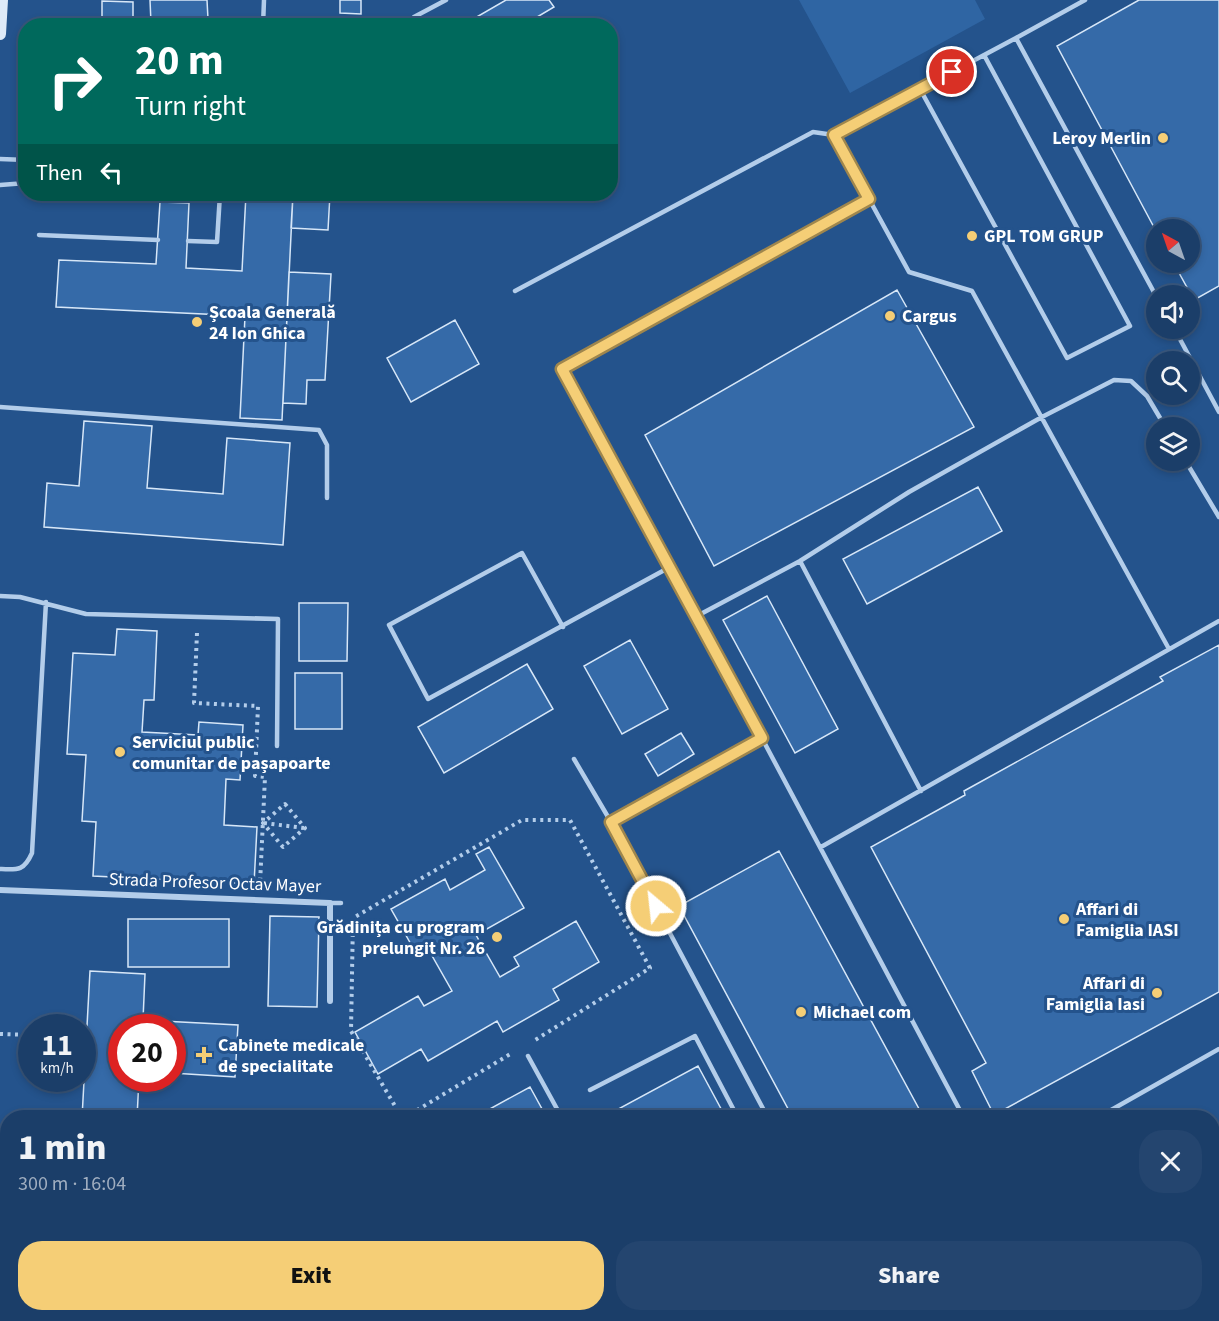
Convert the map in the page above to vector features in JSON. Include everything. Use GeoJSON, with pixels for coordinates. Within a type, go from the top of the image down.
{"type":"FeatureCollection","features":[{"type":"Feature","properties":{"kind":"main road"},"geometry":{"type":"LineString","coordinates":[[0,34],[2,0]]}},
{"type":"Feature","properties":{"kind":"street","name":"Strada Profesor Octav Mayer"},"geometry":{"type":"LineString","coordinates":[[0,890],[330,903],[330,1001]]}},
{"type":"Feature","properties":{"kind":"lane"},"geometry":{"type":"LineString","coordinates":[[263,18],[264,0]]}},
{"type":"Feature","properties":{"kind":"lane"},"geometry":{"type":"LineString","coordinates":[[414,17],[446,0]]}},
{"type":"Feature","properties":{"kind":"lane"},"geometry":{"type":"LineString","coordinates":[[515,291],[813,132],[834,135],[1085,0]]}},
{"type":"Feature","properties":{"kind":"lane"},"geometry":{"type":"LineString","coordinates":[[1017,38],[1150,285]]}},
{"type":"Feature","properties":{"kind":"lane"},"geometry":{"type":"LineString","coordinates":[[920,89],[1067,358],[1130,326],[984,55]]}},
{"type":"Feature","properties":{"kind":"lane"},"geometry":{"type":"LineString","coordinates":[[834,135],[909,272],[972,291],[1169,649]]}},
{"type":"Feature","properties":{"kind":"lane"},"geometry":{"type":"LineString","coordinates":[[0,159],[18,160]]}},
{"type":"Feature","properties":{"kind":"lane"},"geometry":{"type":"LineString","coordinates":[[0,185],[18,184]]}},
{"type":"Feature","properties":{"kind":"lane"},"geometry":{"type":"LineString","coordinates":[[869,199],[562,369],[697,616],[960,1110]]}},
{"type":"Feature","properties":{"kind":"lane"},"geometry":{"type":"LineString","coordinates":[[188,241],[217,242],[220,201]]}},
{"type":"Feature","properties":{"kind":"lane"},"geometry":{"type":"LineString","coordinates":[[39,235],[158,240]]}},
{"type":"Feature","properties":{"kind":"lane"},"geometry":{"type":"LineString","coordinates":[[1180,339],[1219,412]]}},
{"type":"Feature","properties":{"kind":"lane"},"geometry":{"type":"LineString","coordinates":[[697,616],[800,561],[909,492],[1042,417],[1114,380],[1131,381],[1147,396],[1159,417]]}},
{"type":"Feature","properties":{"kind":"lane"},"geometry":{"type":"LineString","coordinates":[[0,407],[319,430],[327,445],[327,498]]}},
{"type":"Feature","properties":{"kind":"lane"},"geometry":{"type":"LineString","coordinates":[[1192,471],[1219,517]]}},
{"type":"Feature","properties":{"kind":"lane"},"geometry":{"type":"LineString","coordinates":[[563,627],[522,553],[389,625],[428,699],[563,627],[670,567]]}},
{"type":"Feature","properties":{"kind":"lane"},"geometry":{"type":"LineString","coordinates":[[800,561],[921,791]]}},
{"type":"Feature","properties":{"kind":"lane"},"geometry":{"type":"LineString","coordinates":[[0,596],[46,602],[86,614],[278,619],[277,746]]}},
{"type":"Feature","properties":{"kind":"lane"},"geometry":{"type":"LineString","coordinates":[[0,869],[16,870],[27,864],[32,853],[46,602]]}},
{"type":"Feature","properties":{"kind":"lane"},"geometry":{"type":"LineString","coordinates":[[821,847],[1219,621]]}},
{"type":"Feature","properties":{"kind":"lane"},"geometry":{"type":"LineString","coordinates":[[611,822],[762,738]]}},
{"type":"Feature","properties":{"kind":"lane"},"geometry":{"type":"LineString","coordinates":[[574,759],[611,822],[764,1110]]}},
{"type":"Feature","properties":{"kind":"lane"},"geometry":{"type":"LineString","coordinates":[[330,903],[341,903]]}},
{"type":"Feature","properties":{"kind":"lane"},"geometry":{"type":"LineString","coordinates":[[590,1090],[694,1036],[734,1110]]}},
{"type":"Feature","properties":{"kind":"lane"},"geometry":{"type":"LineString","coordinates":[[1111,1110],[1219,1049]]}},
{"type":"Feature","properties":{"kind":"lane"},"geometry":{"type":"LineString","coordinates":[[528,1056],[558,1110]]}},
{"type":"Feature","properties":{"kind":"path"},"geometry":{"type":"LineString","coordinates":[[197,616],[194,703],[258,706],[255,776],[265,777],[259,900]]}},
{"type":"Feature","properties":{"kind":"path"},"geometry":{"type":"LineString","coordinates":[[263,823],[285,804],[305,828]]}},
{"type":"Feature","properties":{"kind":"path"},"geometry":{"type":"LineString","coordinates":[[398,1110],[351,1031],[353,918],[522,820],[570,820],[650,968],[523,1047]]}},
{"type":"Feature","properties":{"kind":"path"},"geometry":{"type":"LineString","coordinates":[[263,823],[305,828]]}},
{"type":"Feature","properties":{"kind":"path"},"geometry":{"type":"LineString","coordinates":[[263,823],[284,847],[305,828]]}},
{"type":"Feature","properties":{"kind":"path"},"geometry":{"type":"LineString","coordinates":[[0,1034],[18,1035]]}},
{"type":"Feature","properties":{"kind":"path"},"geometry":{"type":"LineString","coordinates":[[417,1110],[513,1053]]}},
{"type":"Feature","properties":{"kind":"shaded area"},"geometry":{"type":"Polygon","coordinates":[[[799,0],[975,0],[985,19],[850,93],[799,0]]]}},
{"type":"Feature","properties":{"kind":"building"},"geometry":{"type":"Polygon","coordinates":[[[150,0],[207,0],[208,18],[151,18],[150,0]]]}},
{"type":"Feature","properties":{"kind":"building"},"geometry":{"type":"Polygon","coordinates":[[[340,0],[361,0],[361,14],[340,13],[340,0]]]}},
{"type":"Feature","properties":{"kind":"building"},"geometry":{"type":"Polygon","coordinates":[[[506,0],[549,0],[554,7],[535,18],[475,18],[506,0]]]}},
{"type":"Feature","properties":{"kind":"building","name":"Leroy Merlin"},"geometry":{"type":"Polygon","coordinates":[[[1139,0],[1219,0],[1219,286],[1200,297],[1200,285],[1186,285],[1179,273],[1200,273],[1200,219],[1150,219],[1057,46],[1139,0]]]}},
{"type":"Feature","properties":{"kind":"building"},"geometry":{"type":"Polygon","coordinates":[[[102,1],[133,2],[133,18],[102,18],[102,1]]]}},
{"type":"Feature","properties":{"kind":"building"},"geometry":{"type":"Polygon","coordinates":[[[246,201],[293,201],[282,420],[240,418],[245,316],[56,307],[59,260],[156,264],[160,202],[189,203],[186,268],[242,271],[246,201]]]}},
{"type":"Feature","properties":{"kind":"building"},"geometry":{"type":"Polygon","coordinates":[[[293,201],[330,201],[328,230],[291,228],[293,201]]]}},
{"type":"Feature","properties":{"kind":"building"},"geometry":{"type":"Polygon","coordinates":[[[289,272],[331,274],[325,380],[307,380],[306,404],[283,403],[289,272]]]}},
{"type":"Feature","properties":{"kind":"building"},"geometry":{"type":"Polygon","coordinates":[[[897,290],[974,427],[714,566],[645,435],[897,290]]]}},
{"type":"Feature","properties":{"kind":"building"},"geometry":{"type":"Polygon","coordinates":[[[455,320],[479,364],[411,402],[387,358],[455,320]]]}},
{"type":"Feature","properties":{"kind":"building"},"geometry":{"type":"Polygon","coordinates":[[[84,421],[152,426],[147,488],[223,494],[227,438],[290,443],[283,545],[44,527],[47,483],[79,486],[84,421]]]}},
{"type":"Feature","properties":{"kind":"building"},"geometry":{"type":"Polygon","coordinates":[[[978,487],[1002,531],[867,604],[843,559],[978,487]]]}},
{"type":"Feature","properties":{"kind":"building"},"geometry":{"type":"Polygon","coordinates":[[[767,596],[838,729],[795,753],[723,620],[767,596]]]}},
{"type":"Feature","properties":{"kind":"building"},"geometry":{"type":"Polygon","coordinates":[[[299,603],[348,603],[347,661],[299,661],[299,603]]]}},
{"type":"Feature","properties":{"kind":"building"},"geometry":{"type":"Polygon","coordinates":[[[117,629],[157,631],[154,700],[144,700],[142,732],[198,735],[199,722],[243,725],[240,780],[226,779],[224,825],[257,827],[254,884],[93,876],[96,822],[82,821],[86,755],[67,754],[73,653],[115,655],[117,629]]]}},
{"type":"Feature","properties":{"kind":"building"},"geometry":{"type":"Polygon","coordinates":[[[630,640],[668,709],[622,734],[584,666],[630,640]]]}},
{"type":"Feature","properties":{"kind":"building","name":"Affari di Famiglia IASI"},"geometry":{"type":"Polygon","coordinates":[[[1219,645],[1219,992],[1003,1110],[992,1110],[972,1071],[986,1063],[871,847],[965,795],[964,791],[1163,681],[1160,677],[1219,645]]]}},
{"type":"Feature","properties":{"kind":"building"},"geometry":{"type":"Polygon","coordinates":[[[527,664],[553,709],[444,773],[418,727],[527,664]]]}},
{"type":"Feature","properties":{"kind":"building"},"geometry":{"type":"Polygon","coordinates":[[[295,673],[342,673],[342,729],[295,729],[295,673]]]}},
{"type":"Feature","properties":{"kind":"building"},"geometry":{"type":"Polygon","coordinates":[[[681,733],[694,754],[658,776],[645,754],[681,733]]]}},
{"type":"Feature","properties":{"kind":"building"},"geometry":{"type":"Polygon","coordinates":[[[489,847],[524,908],[476,935],[500,977],[519,966],[514,957],[576,921],[599,962],[553,989],[559,1000],[503,1032],[497,1021],[428,1061],[421,1049],[378,1074],[355,1032],[418,996],[424,1006],[452,991],[427,947],[416,953],[391,909],[445,879],[450,890],[485,870],[476,854],[489,847]]]}},
{"type":"Feature","properties":{"kind":"building","name":"Michael com"},"geometry":{"type":"Polygon","coordinates":[[[779,851],[920,1110],[789,1110],[679,906],[779,851]]]}},
{"type":"Feature","properties":{"kind":"building"},"geometry":{"type":"Polygon","coordinates":[[[270,916],[319,917],[317,1007],[268,1006],[270,916]]]}},
{"type":"Feature","properties":{"kind":"building"},"geometry":{"type":"Polygon","coordinates":[[[128,919],[229,919],[229,967],[128,967],[128,919]]]}},
{"type":"Feature","properties":{"kind":"building","name":"Cabinete medicale de specialitate"},"geometry":{"type":"Polygon","coordinates":[[[90,971],[145,974],[143,1014],[108,1014],[108,1092],[138,1092],[137,1110],[82,1110],[83,1092],[96,1092],[96,1014],[88,1014],[90,971]]]}},
{"type":"Feature","properties":{"kind":"building","name":"Cabinete medicale de specialitate"},"geometry":{"type":"Polygon","coordinates":[[[186,1022],[238,1025],[235,1077],[186,1074],[186,1022]]]}},
{"type":"Feature","properties":{"kind":"building"},"geometry":{"type":"Polygon","coordinates":[[[698,1066],[722,1110],[616,1110],[698,1066]]]}},
{"type":"Feature","properties":{"kind":"building"},"geometry":{"type":"Polygon","coordinates":[[[530,1087],[543,1110],[488,1110],[530,1087]]]}},
{"type":"Feature","properties":{"kind":"place","name":"Leroy Merlin"},"geometry":{"type":"Point","coordinates":[1163,138]}},
{"type":"Feature","properties":{"kind":"place","name":"GPL TOM GRUP"},"geometry":{"type":"Point","coordinates":[972,236]}},
{"type":"Feature","properties":{"kind":"place","name":"Cargus"},"geometry":{"type":"Point","coordinates":[890,316]}},
{"type":"Feature","properties":{"kind":"place","name":"Școala Generală 24 Ion Ghica"},"geometry":{"type":"Point","coordinates":[197,322]}},
{"type":"Feature","properties":{"kind":"place","name":"Serviciul public comunitar de pașapoarte"},"geometry":{"type":"Point","coordinates":[120,752]}},
{"type":"Feature","properties":{"kind":"place","name":"Affari di Famiglia IASI"},"geometry":{"type":"Point","coordinates":[1064,919]}},
{"type":"Feature","properties":{"kind":"place","name":"Grădinița cu program prelungit Nr. 26"},"geometry":{"type":"Point","coordinates":[497,937]}},
{"type":"Feature","properties":{"kind":"place","name":"Affari di Famiglia Iasi"},"geometry":{"type":"Point","coordinates":[1157,993]}},
{"type":"Feature","properties":{"kind":"place","name":"Michael com"},"geometry":{"type":"Point","coordinates":[801,1012]}},
{"type":"Feature","properties":{"kind":"place","name":"Cabinete medicale de specialitate"},"geometry":{"type":"Point","coordinates":[204,1055]}},
{"type":"Feature","properties":{"kind":"route"},"geometry":{"type":"LineString","coordinates":[[656,906],[611,822],[762,738],[562,369],[869,199],[834,135],[952,72]]}}]}
